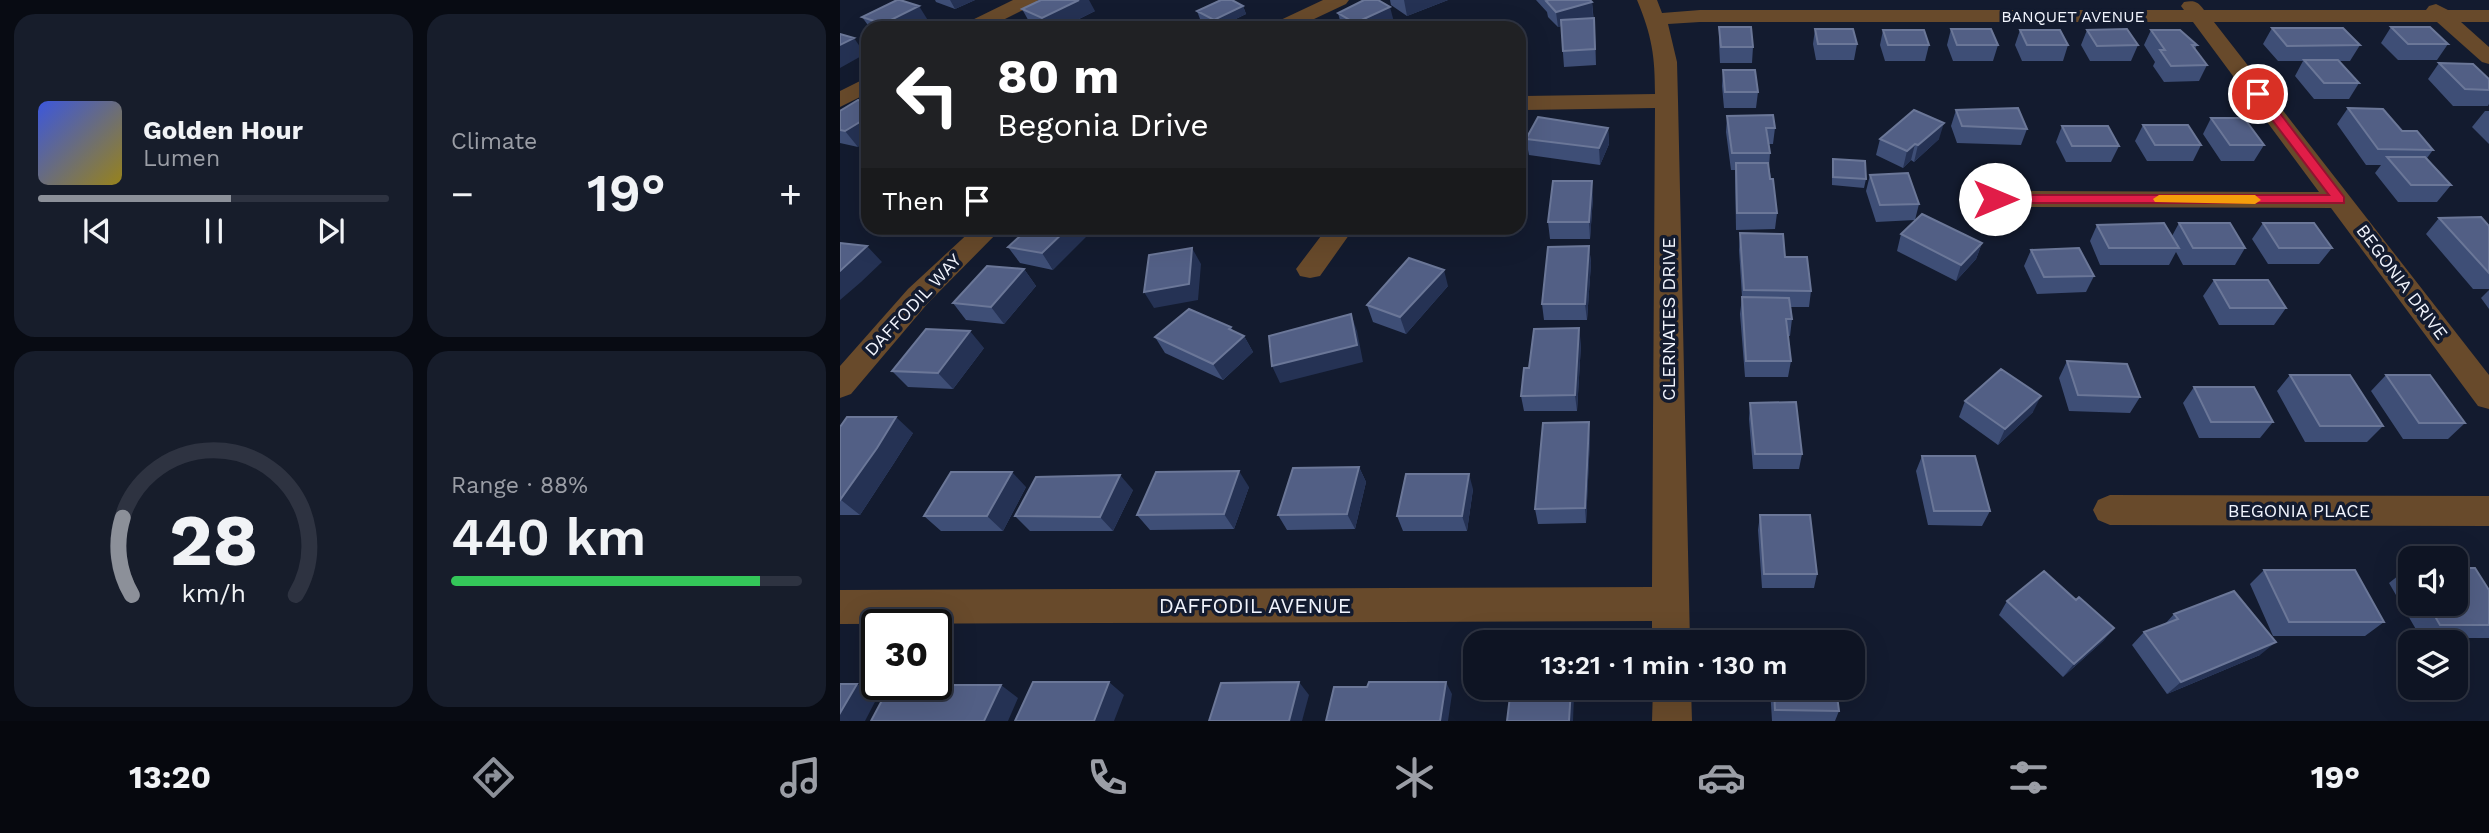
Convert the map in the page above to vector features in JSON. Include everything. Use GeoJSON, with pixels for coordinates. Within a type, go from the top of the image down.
{"type":"FeatureCollection","features":[{"type":"Feature","properties":{"kind":"street"},"geometry":{"type":"LineString","coordinates":[[985,21],[1028,0]]}},
{"type":"Feature","properties":{"kind":"street"},"geometry":{"type":"LineString","coordinates":[[1294,21],[1339,0]]}},
{"type":"Feature","properties":{"kind":"street"},"geometry":{"type":"LineString","coordinates":[[2425,0],[2489,58]]}},
{"type":"Feature","properties":{"kind":"street","name":"BANQUET AVENUE"},"geometry":{"type":"LineString","coordinates":[[1652,9],[1700,16],[2193,8],[2489,16]]}},
{"type":"Feature","properties":{"kind":"street","name":"BEGONIA DRIVE"},"geometry":{"type":"LineString","coordinates":[[2193,8],[2489,397]]}},
{"type":"Feature","properties":{"kind":"street","name":"CLERNATES DRIVE"},"geometry":{"type":"LineString","coordinates":[[1652,9],[1664,47],[1667,102],[1671,630]]}},
{"type":"Feature","properties":{"kind":"street"},"geometry":{"type":"LineString","coordinates":[[840,100],[861,88]]}},
{"type":"Feature","properties":{"kind":"street"},"geometry":{"type":"LineString","coordinates":[[1526,103],[1667,102]]}},
{"type":"Feature","properties":{"kind":"street"},"geometry":{"type":"LineString","coordinates":[[1995,199],[2339,200]]}},
{"type":"Feature","properties":{"kind":"street","name":"DAFFODIL WAY"},"geometry":{"type":"LineString","coordinates":[[840,386],[918,296],[982,235]]}},
{"type":"Feature","properties":{"kind":"street"},"geometry":{"type":"LineString","coordinates":[[1310,269],[1336,235]]}},
{"type":"Feature","properties":{"kind":"street","name":"BEGONIA PLACE"},"geometry":{"type":"LineString","coordinates":[[2110,510],[2489,511]]}},
{"type":"Feature","properties":{"kind":"street","name":"DAFFODIL AVENUE"},"geometry":{"type":"LineString","coordinates":[[840,607],[1671,604]]}},
{"type":"Feature","properties":{"kind":"street"},"geometry":{"type":"LineString","coordinates":[[1672,700],[1672,721]]}},
{"type":"Feature","properties":{"kind":"building"},"geometry":{"type":"Polygon","coordinates":[[[897,0],[919,6],[889,21],[874,21],[862,17],[897,0]]]}},
{"type":"Feature","properties":{"kind":"building"},"geometry":{"type":"Polygon","coordinates":[[[1041,0],[1079,0],[1042,18],[1022,9],[1041,0]]]}},
{"type":"Feature","properties":{"kind":"building"},"geometry":{"type":"Polygon","coordinates":[[[1221,0],[1232,0],[1243,6],[1214,20],[1197,11],[1221,0]]]}},
{"type":"Feature","properties":{"kind":"building"},"geometry":{"type":"Polygon","coordinates":[[[1364,0],[1378,0],[1390,7],[1359,21],[1352,21],[1338,13],[1364,0]]]}},
{"type":"Feature","properties":{"kind":"building"},"geometry":{"type":"Polygon","coordinates":[[[1546,1],[1592,2],[1556,12],[1546,1]]]}},
{"type":"Feature","properties":{"kind":"building"},"geometry":{"type":"Polygon","coordinates":[[[1594,18],[1595,49],[1563,51],[1561,20],[1594,18]]]}},
{"type":"Feature","properties":{"kind":"building"},"geometry":{"type":"Polygon","coordinates":[[[1719,27],[1751,27],[1753,47],[1721,47],[1719,27]]]}},
{"type":"Feature","properties":{"kind":"building"},"geometry":{"type":"Polygon","coordinates":[[[2391,27],[2430,27],[2448,44],[2408,44],[2391,27]]]}},
{"type":"Feature","properties":{"kind":"building"},"geometry":{"type":"Polygon","coordinates":[[[2272,28],[2343,28],[2360,45],[2287,46],[2272,28]]]}},
{"type":"Feature","properties":{"kind":"building"},"geometry":{"type":"Polygon","coordinates":[[[1815,29],[1853,29],[1857,44],[1818,44],[1815,29]]]}},
{"type":"Feature","properties":{"kind":"building"},"geometry":{"type":"Polygon","coordinates":[[[1951,29],[1991,29],[1998,45],[1957,45],[1951,29]]]}},
{"type":"Feature","properties":{"kind":"building"},"geometry":{"type":"Polygon","coordinates":[[[2127,29],[2138,45],[2097,46],[2087,30],[2127,29]]]}},
{"type":"Feature","properties":{"kind":"building"},"geometry":{"type":"Polygon","coordinates":[[[1883,30],[1924,30],[1929,45],[1888,45],[1883,30]]]}},
{"type":"Feature","properties":{"kind":"building"},"geometry":{"type":"Polygon","coordinates":[[[2020,30],[2060,30],[2068,45],[2027,45],[2020,30]]]}},
{"type":"Feature","properties":{"kind":"building"},"geometry":{"type":"Polygon","coordinates":[[[2151,30],[2180,30],[2197,45],[2192,45],[2207,65],[2171,66],[2160,50],[2165,50],[2151,30]]]}},
{"type":"Feature","properties":{"kind":"building"},"geometry":{"type":"Polygon","coordinates":[[[840,34],[854,38],[840,45],[840,34]]]}},
{"type":"Feature","properties":{"kind":"building"},"geometry":{"type":"Polygon","coordinates":[[[2304,60],[2338,60],[2359,83],[2324,83],[2304,60]]]}},
{"type":"Feature","properties":{"kind":"building"},"geometry":{"type":"Polygon","coordinates":[[[2439,63],[2473,64],[2489,79],[2489,90],[2465,89],[2439,63]]]}},
{"type":"Feature","properties":{"kind":"building"},"geometry":{"type":"Polygon","coordinates":[[[1723,70],[1755,70],[1758,92],[1725,92],[1723,70]]]}},
{"type":"Feature","properties":{"kind":"building"},"geometry":{"type":"Polygon","coordinates":[[[861,101],[861,121],[845,131],[840,130],[840,111],[861,101]]]}},
{"type":"Feature","properties":{"kind":"building"},"geometry":{"type":"Polygon","coordinates":[[[2018,108],[2027,129],[1962,126],[1956,110],[2018,108]]]}},
{"type":"Feature","properties":{"kind":"building"},"geometry":{"type":"Polygon","coordinates":[[[2348,108],[2383,109],[2402,131],[2417,131],[2433,150],[2378,149],[2348,108]]]}},
{"type":"Feature","properties":{"kind":"building"},"geometry":{"type":"Polygon","coordinates":[[[1914,110],[1944,123],[1907,151],[1880,139],[1914,110]]]}},
{"type":"Feature","properties":{"kind":"building"},"geometry":{"type":"Polygon","coordinates":[[[1773,115],[1775,128],[1766,128],[1770,153],[1732,153],[1727,116],[1773,115]]]}},
{"type":"Feature","properties":{"kind":"building"},"geometry":{"type":"Polygon","coordinates":[[[1538,117],[1608,128],[1599,148],[1526,139],[1538,117]]]}},
{"type":"Feature","properties":{"kind":"building"},"geometry":{"type":"Polygon","coordinates":[[[2211,118],[2244,118],[2264,145],[2230,145],[2211,118]]]}},
{"type":"Feature","properties":{"kind":"building"},"geometry":{"type":"Polygon","coordinates":[[[2143,125],[2188,125],[2201,145],[2155,145],[2143,125]]]}},
{"type":"Feature","properties":{"kind":"building"},"geometry":{"type":"Polygon","coordinates":[[[2062,126],[2108,126],[2119,146],[2072,146],[2062,126]]]}},
{"type":"Feature","properties":{"kind":"building"},"geometry":{"type":"Polygon","coordinates":[[[2387,157],[2425,157],[2451,185],[2411,185],[2387,157]]]}},
{"type":"Feature","properties":{"kind":"building"},"geometry":{"type":"Polygon","coordinates":[[[1833,159],[1865,161],[1866,179],[1833,177],[1833,159]]]}},
{"type":"Feature","properties":{"kind":"building"},"geometry":{"type":"Polygon","coordinates":[[[1736,163],[1768,163],[1777,213],[1737,213],[1736,163]]]}},
{"type":"Feature","properties":{"kind":"building"},"geometry":{"type":"Polygon","coordinates":[[[1908,173],[1919,204],[1880,205],[1870,175],[1908,173]]]}},
{"type":"Feature","properties":{"kind":"building"},"geometry":{"type":"Polygon","coordinates":[[[1553,181],[1592,181],[1589,222],[1548,222],[1553,181]]]}},
{"type":"Feature","properties":{"kind":"building"},"geometry":{"type":"Polygon","coordinates":[[[1922,214],[1982,243],[1961,265],[1901,234],[1922,214]]]}},
{"type":"Feature","properties":{"kind":"building"},"geometry":{"type":"Polygon","coordinates":[[[2481,217],[2489,226],[2489,273],[2439,218],[2481,217]]]}},
{"type":"Feature","properties":{"kind":"building"},"geometry":{"type":"Polygon","coordinates":[[[2164,223],[2179,248],[2109,248],[2097,225],[2164,223]]]}},
{"type":"Feature","properties":{"kind":"building"},"geometry":{"type":"Polygon","coordinates":[[[2179,223],[2230,223],[2245,248],[2193,248],[2179,223]]]}},
{"type":"Feature","properties":{"kind":"building"},"geometry":{"type":"Polygon","coordinates":[[[2263,223],[2314,223],[2332,248],[2279,248],[2263,223]]]}},
{"type":"Feature","properties":{"kind":"building"},"geometry":{"type":"Polygon","coordinates":[[[1740,233],[1783,234],[1785,257],[1807,257],[1811,291],[1744,290],[1740,233]]]}},
{"type":"Feature","properties":{"kind":"building"},"geometry":{"type":"Polygon","coordinates":[[[1021,235],[1061,235],[1042,253],[1008,247],[1021,235]]]}},
{"type":"Feature","properties":{"kind":"building"},"geometry":{"type":"Polygon","coordinates":[[[840,243],[867,246],[840,271],[840,243]]]}},
{"type":"Feature","properties":{"kind":"building"},"geometry":{"type":"Polygon","coordinates":[[[1589,246],[1585,304],[1542,304],[1548,247],[1589,246]]]}},
{"type":"Feature","properties":{"kind":"building"},"geometry":{"type":"Polygon","coordinates":[[[1192,248],[1189,284],[1144,292],[1149,255],[1192,248]]]}},
{"type":"Feature","properties":{"kind":"building"},"geometry":{"type":"Polygon","coordinates":[[[2079,248],[2094,276],[2044,277],[2031,250],[2079,248]]]}},
{"type":"Feature","properties":{"kind":"building"},"geometry":{"type":"Polygon","coordinates":[[[1409,258],[1444,270],[1400,317],[1367,305],[1409,258]]]}},
{"type":"Feature","properties":{"kind":"building"},"geometry":{"type":"Polygon","coordinates":[[[987,266],[1024,269],[991,307],[953,303],[987,266]]]}},
{"type":"Feature","properties":{"kind":"building"},"geometry":{"type":"Polygon","coordinates":[[[2214,280],[2268,280],[2286,308],[2230,308],[2214,280]]]}},
{"type":"Feature","properties":{"kind":"building"},"geometry":{"type":"Polygon","coordinates":[[[1742,297],[1789,298],[1792,319],[1786,319],[1791,361],[1746,361],[1742,297]]]}},
{"type":"Feature","properties":{"kind":"building"},"geometry":{"type":"Polygon","coordinates":[[[1189,309],[1231,327],[1229,329],[1244,336],[1213,364],[1155,337],[1189,309]]]}},
{"type":"Feature","properties":{"kind":"building"},"geometry":{"type":"Polygon","coordinates":[[[1351,314],[1357,345],[1272,366],[1269,336],[1351,314]]]}},
{"type":"Feature","properties":{"kind":"building"},"geometry":{"type":"Polygon","coordinates":[[[1579,328],[1575,395],[1521,396],[1524,368],[1529,368],[1534,329],[1579,328]]]}},
{"type":"Feature","properties":{"kind":"building"},"geometry":{"type":"Polygon","coordinates":[[[926,329],[970,331],[938,373],[892,371],[926,329]]]}},
{"type":"Feature","properties":{"kind":"building"},"geometry":{"type":"Polygon","coordinates":[[[2067,361],[2127,364],[2140,397],[2078,395],[2067,361]]]}},
{"type":"Feature","properties":{"kind":"building"},"geometry":{"type":"Polygon","coordinates":[[[2001,369],[2041,396],[2005,429],[1965,401],[2001,369]]]}},
{"type":"Feature","properties":{"kind":"building"},"geometry":{"type":"Polygon","coordinates":[[[2290,375],[2350,375],[2383,426],[2320,426],[2290,375]]]}},
{"type":"Feature","properties":{"kind":"building"},"geometry":{"type":"Polygon","coordinates":[[[2386,375],[2430,375],[2465,423],[2419,423],[2386,375]]]}},
{"type":"Feature","properties":{"kind":"building"},"geometry":{"type":"Polygon","coordinates":[[[2194,387],[2254,387],[2273,422],[2211,422],[2194,387]]]}},
{"type":"Feature","properties":{"kind":"building"},"geometry":{"type":"Polygon","coordinates":[[[1796,402],[1802,454],[1755,454],[1750,403],[1796,402]]]}},
{"type":"Feature","properties":{"kind":"building"},"geometry":{"type":"Polygon","coordinates":[[[847,417],[896,417],[840,500],[840,427],[847,417]]]}},
{"type":"Feature","properties":{"kind":"building"},"geometry":{"type":"Polygon","coordinates":[[[1589,422],[1585,508],[1535,509],[1543,423],[1589,422]]]}},
{"type":"Feature","properties":{"kind":"building"},"geometry":{"type":"Polygon","coordinates":[[[1922,456],[1975,456],[1990,511],[1934,511],[1922,456]]]}},
{"type":"Feature","properties":{"kind":"building"},"geometry":{"type":"Polygon","coordinates":[[[1359,467],[1347,514],[1278,515],[1293,468],[1359,467]]]}},
{"type":"Feature","properties":{"kind":"building"},"geometry":{"type":"Polygon","coordinates":[[[1239,471],[1224,514],[1137,515],[1156,472],[1239,471]]]}},
{"type":"Feature","properties":{"kind":"building"},"geometry":{"type":"Polygon","coordinates":[[[951,472],[1012,472],[987,516],[924,516],[951,472]]]}},
{"type":"Feature","properties":{"kind":"building"},"geometry":{"type":"Polygon","coordinates":[[[1406,474],[1469,474],[1462,516],[1397,516],[1406,474]]]}},
{"type":"Feature","properties":{"kind":"building"},"geometry":{"type":"Polygon","coordinates":[[[1120,475],[1100,517],[1015,516],[1036,477],[1120,475]]]}},
{"type":"Feature","properties":{"kind":"building"},"geometry":{"type":"Polygon","coordinates":[[[1760,515],[1810,515],[1817,574],[1764,574],[1760,515]]]}},
{"type":"Feature","properties":{"kind":"building"},"geometry":{"type":"Polygon","coordinates":[[[2468,568],[2475,568],[2489,590],[2489,625],[2440,625],[2435,616],[2468,616],[2468,568]]]}},
{"type":"Feature","properties":{"kind":"building"},"geometry":{"type":"Polygon","coordinates":[[[2264,570],[2355,570],[2384,622],[2289,622],[2264,570]]]}},
{"type":"Feature","properties":{"kind":"building"},"geometry":{"type":"Polygon","coordinates":[[[2044,571],[2076,600],[2079,597],[2114,628],[2074,664],[2007,601],[2044,571]]]}},
{"type":"Feature","properties":{"kind":"building"},"geometry":{"type":"Polygon","coordinates":[[[2234,591],[2276,642],[2181,682],[2144,632],[2178,619],[2174,614],[2234,591]]]}},
{"type":"Feature","properties":{"kind":"building"},"geometry":{"type":"Polygon","coordinates":[[[1033,682],[1109,682],[1094,721],[1015,721],[1033,682]]]}},
{"type":"Feature","properties":{"kind":"building"},"geometry":{"type":"Polygon","coordinates":[[[1299,682],[1289,721],[1209,721],[1221,683],[1299,682]]]}},
{"type":"Feature","properties":{"kind":"building"},"geometry":{"type":"Polygon","coordinates":[[[1369,682],[1446,682],[1440,721],[1326,721],[1334,687],[1367,687],[1369,682]]]}},
{"type":"Feature","properties":{"kind":"building"},"geometry":{"type":"Polygon","coordinates":[[[840,684],[857,684],[840,713],[840,684]]]}},
{"type":"Feature","properties":{"kind":"building"},"geometry":{"type":"Polygon","coordinates":[[[952,685],[1001,685],[984,721],[871,721],[882,700],[952,700],[952,685]]]}},
{"type":"Feature","properties":{"kind":"building"},"geometry":{"type":"Polygon","coordinates":[[[1510,700],[1570,700],[1569,721],[1507,721],[1510,700]]]}},
{"type":"Feature","properties":{"kind":"building"},"geometry":{"type":"Polygon","coordinates":[[[1775,700],[1838,700],[1839,711],[1775,710],[1775,700]]]}},
{"type":"Feature","properties":{"kind":"slow traffic"},"geometry":{"type":"LineString","coordinates":[[2159,199],[2255,200]]}},
{"type":"Feature","properties":{"kind":"route"},"geometry":{"type":"LineString","coordinates":[[1995,199],[2339,200],[2258,94]]}}]}
